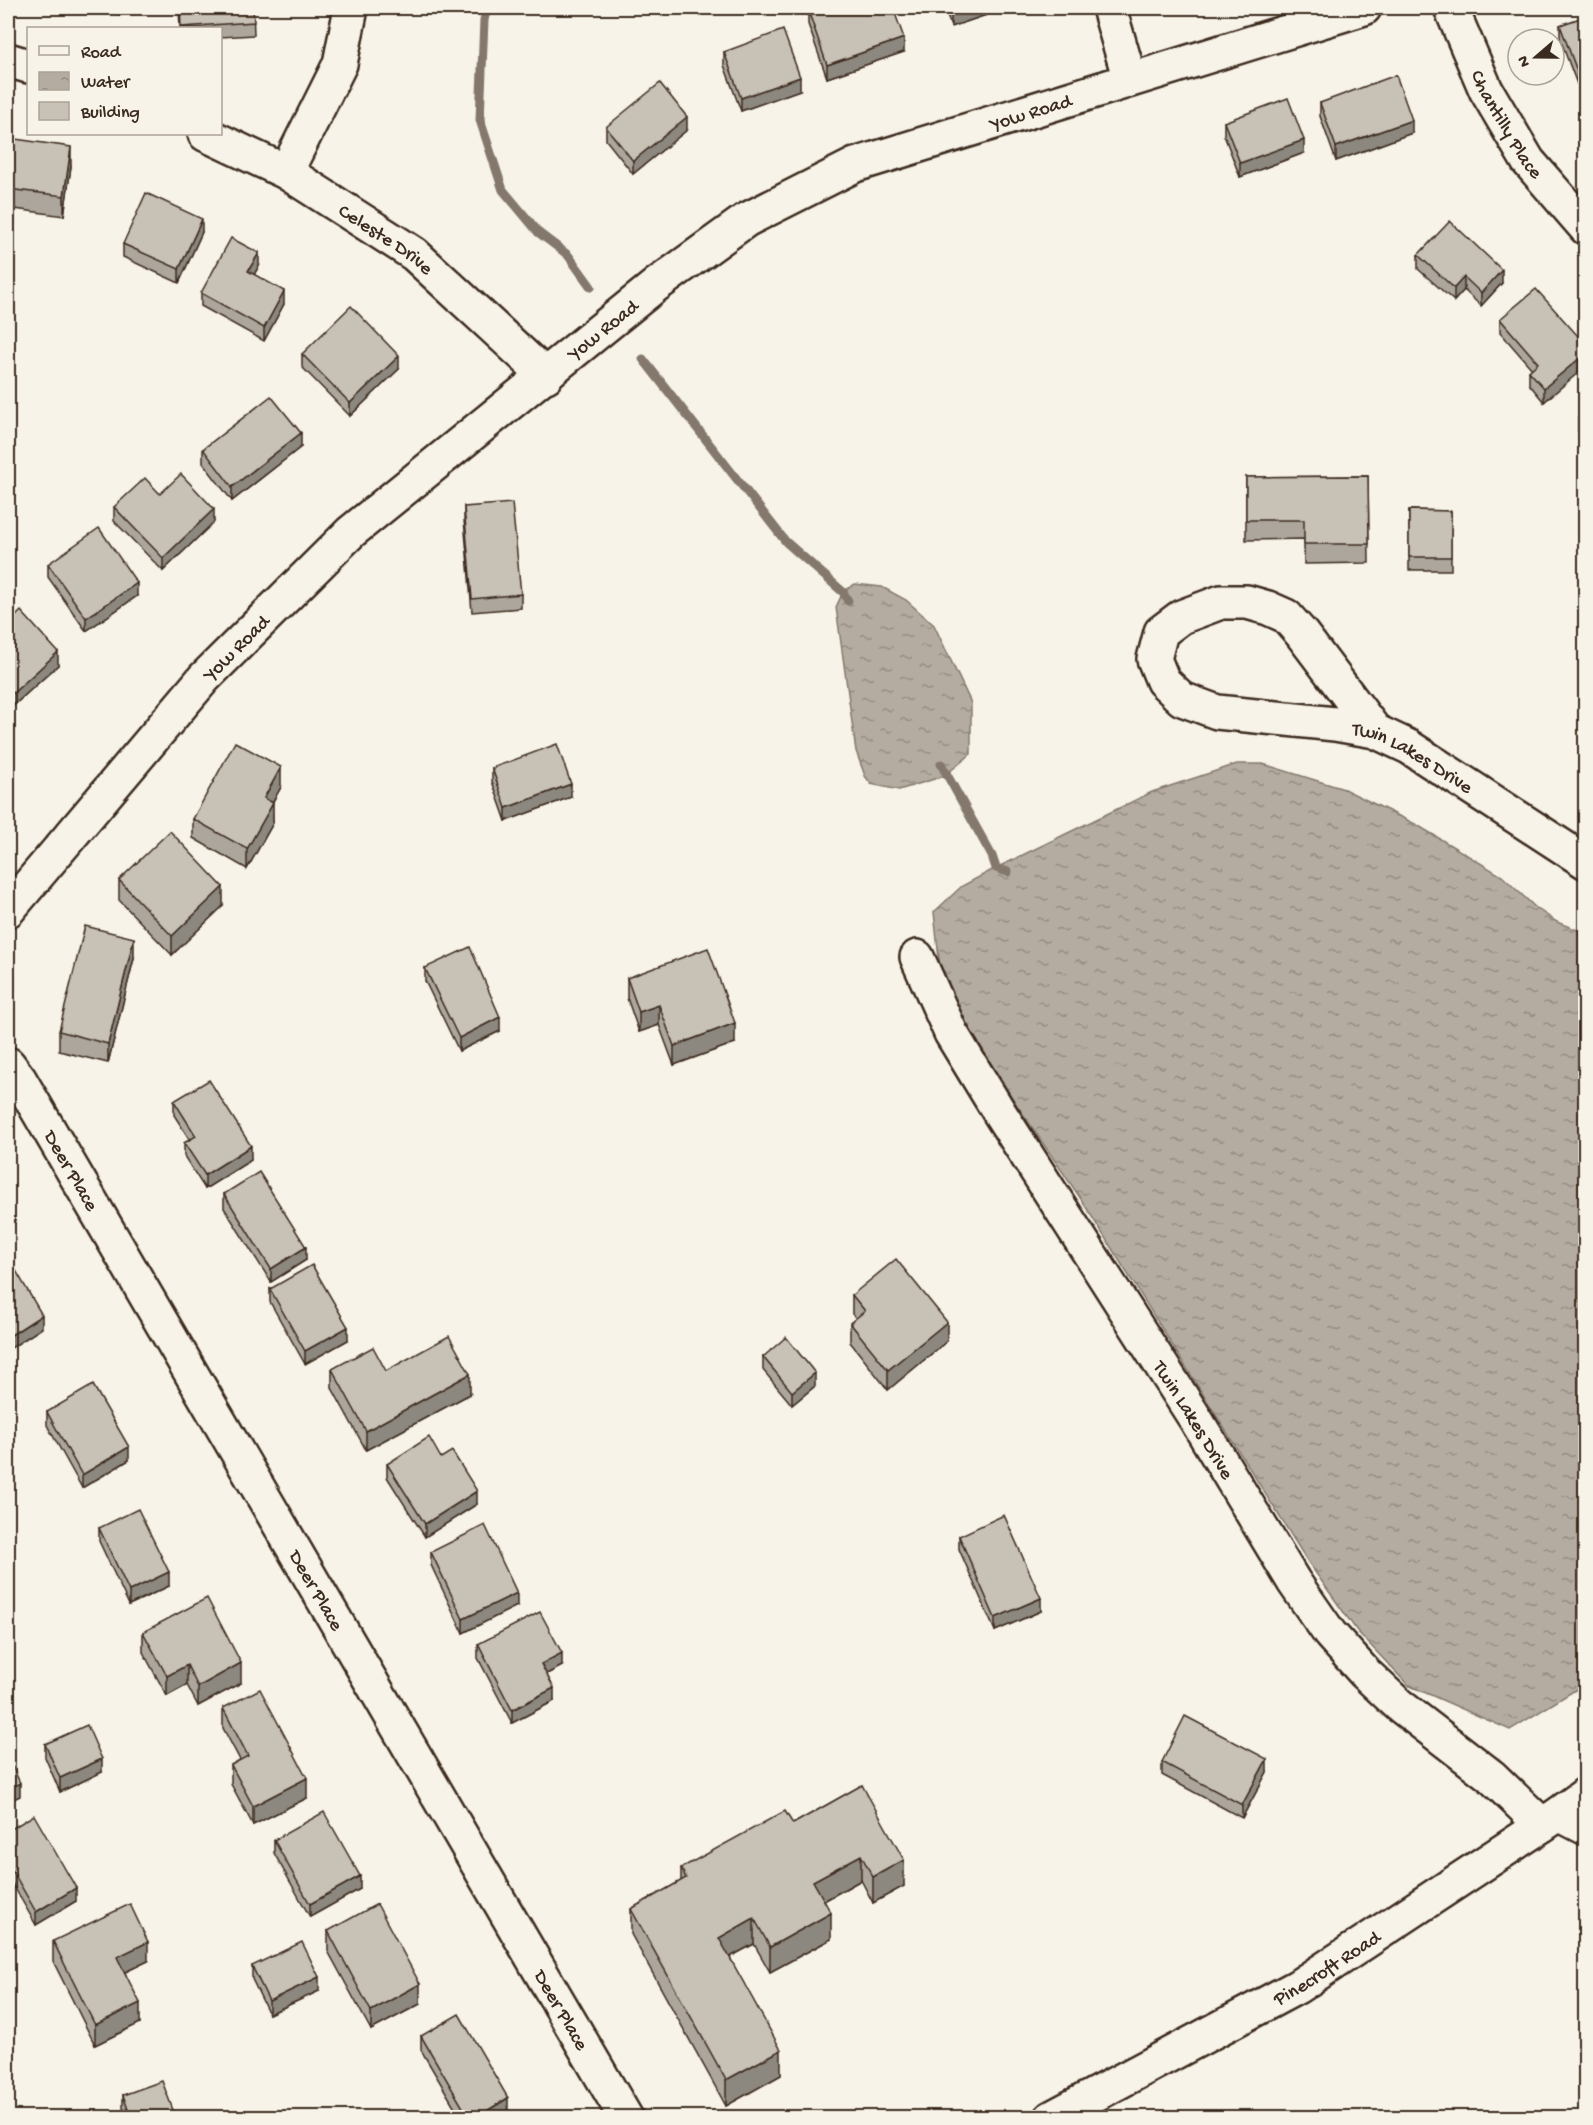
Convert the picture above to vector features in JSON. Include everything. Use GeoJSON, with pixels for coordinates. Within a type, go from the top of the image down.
{"type":"FeatureCollection","features":[{"type":"Feature","properties":{"kind":"street"},"geometry":{"type":"LineString","coordinates":[[286,172],[339,64],[351,8]]}},
{"type":"Feature","properties":{"kind":"street"},"geometry":{"type":"LineString","coordinates":[[1109,8],[1130,81]]}},
{"type":"Feature","properties":{"kind":"street","name":"Yow Road"},"geometry":{"type":"LineString","coordinates":[[8,910],[204,678],[351,532],[656,285],[746,220],[855,165],[1364,8]]}},
{"type":"Feature","properties":{"kind":"street","name":"Chantilly Place"},"geometry":{"type":"LineString","coordinates":[[1450,8],[1486,90],[1528,161],[1586,228]]}},
{"type":"Feature","properties":{"kind":"street"},"geometry":{"type":"LineString","coordinates":[[8,60],[27,66]]}},
{"type":"Feature","properties":{"kind":"street","name":"Celeste Drive"},"geometry":{"type":"LineString","coordinates":[[207,135],[286,172],[414,254],[546,375]]}},
{"type":"Feature","properties":{"kind":"street","name":"Twin Lakes Drive"},"geometry":{"type":"LineString","coordinates":[[1375,731],[1286,616],[1247,602],[1221,602],[1181,617],[1161,632],[1154,659],[1163,681],[1182,699],[1217,712],[1335,724],[1375,731],[1408,747],[1586,862]]}},
{"type":"Feature","properties":{"kind":"street","name":"Twin Lakes Drive"},"geometry":{"type":"LineString","coordinates":[[917,957],[951,1033],[1001,1115],[1182,1397],[1294,1582],[1330,1634],[1399,1705],[1491,1776],[1562,1822]]}},
{"type":"Feature","properties":{"kind":"street","name":"Deer Place"},"geometry":{"type":"LineString","coordinates":[[8,1064],[32,1101],[626,2118]]}},
{"type":"Feature","properties":{"kind":"street","name":"Pinecroft Road"},"geometry":{"type":"LineString","coordinates":[[1051,2118],[1297,1987],[1562,1822],[1586,1794]]}},
{"type":"Feature","properties":{"kind":"water"},"geometry":{"type":"Polygon","coordinates":[[[855,584],[882,587],[906,600],[934,625],[971,703],[971,754],[944,776],[899,790],[871,784],[865,776],[856,751],[836,607],[843,592],[855,584]]]}},
{"type":"Feature","properties":{"kind":"water"},"geometry":{"type":"Polygon","coordinates":[[[1237,764],[1263,764],[1344,789],[1417,825],[1502,876],[1536,908],[1557,922],[1585,933],[1585,1684],[1510,1730],[1408,1685],[1357,1631],[1308,1562],[1079,1196],[980,1051],[940,968],[934,912],[962,886],[1152,792],[1237,764]]]}},
{"type":"Feature","properties":{"kind":"building"},"geometry":{"type":"Polygon","coordinates":[[[180,8],[253,8],[254,22],[181,27],[180,8]]]}},
{"type":"Feature","properties":{"kind":"building"},"geometry":{"type":"Polygon","coordinates":[[[893,8],[904,38],[827,65],[808,10],[893,8]]]}},
{"type":"Feature","properties":{"kind":"building"},"geometry":{"type":"Polygon","coordinates":[[[1586,16],[1586,68],[1577,71],[1566,41],[1566,27],[1560,25],[1586,16]]]}},
{"type":"Feature","properties":{"kind":"building"},"geometry":{"type":"Polygon","coordinates":[[[783,30],[800,77],[741,98],[724,52],[783,30]]]}},
{"type":"Feature","properties":{"kind":"building"},"geometry":{"type":"Polygon","coordinates":[[[1396,75],[1412,120],[1336,147],[1320,103],[1396,75]]]}},
{"type":"Feature","properties":{"kind":"building"},"geometry":{"type":"Polygon","coordinates":[[[660,83],[687,117],[633,161],[606,127],[660,83]]]}},
{"type":"Feature","properties":{"kind":"building"},"geometry":{"type":"Polygon","coordinates":[[[1288,98],[1304,140],[1240,163],[1224,122],[1288,98]]]}},
{"type":"Feature","properties":{"kind":"building"},"geometry":{"type":"Polygon","coordinates":[[[8,138],[71,147],[64,196],[8,189],[8,138]]]}},
{"type":"Feature","properties":{"kind":"building"},"geometry":{"type":"Polygon","coordinates":[[[146,193],[202,219],[179,269],[123,244],[146,193]]]}},
{"type":"Feature","properties":{"kind":"building"},"geometry":{"type":"Polygon","coordinates":[[[1450,221],[1502,270],[1481,293],[1464,277],[1454,288],[1418,255],[1450,221]]]}},
{"type":"Feature","properties":{"kind":"building"},"geometry":{"type":"Polygon","coordinates":[[[231,238],[259,253],[248,271],[284,291],[264,328],[201,293],[231,238]]]}},
{"type":"Feature","properties":{"kind":"building"},"geometry":{"type":"Polygon","coordinates":[[[1536,289],[1586,345],[1586,353],[1544,388],[1529,371],[1538,363],[1500,319],[1536,289]]]}},
{"type":"Feature","properties":{"kind":"building"},"geometry":{"type":"Polygon","coordinates":[[[351,306],[399,356],[350,403],[302,354],[351,306]]]}},
{"type":"Feature","properties":{"kind":"building"},"geometry":{"type":"Polygon","coordinates":[[[271,396],[301,433],[232,487],[203,449],[271,396]]]}},
{"type":"Feature","properties":{"kind":"building"},"geometry":{"type":"Polygon","coordinates":[[[1586,410],[1586,425],[1578,418],[1586,410]]]}},
{"type":"Feature","properties":{"kind":"building"},"geometry":{"type":"Polygon","coordinates":[[[181,474],[214,509],[163,558],[114,507],[145,478],[160,494],[181,474]]]}},
{"type":"Feature","properties":{"kind":"building"},"geometry":{"type":"Polygon","coordinates":[[[1368,476],[1369,544],[1304,544],[1304,520],[1246,520],[1246,477],[1368,476]]]}},
{"type":"Feature","properties":{"kind":"building"},"geometry":{"type":"Polygon","coordinates":[[[512,503],[521,594],[472,599],[464,507],[512,503]]]}},
{"type":"Feature","properties":{"kind":"building"},"geometry":{"type":"Polygon","coordinates":[[[1409,510],[1451,511],[1451,557],[1409,557],[1409,510]]]}},
{"type":"Feature","properties":{"kind":"building"},"geometry":{"type":"Polygon","coordinates":[[[99,528],[137,583],[86,618],[48,564],[99,528]]]}},
{"type":"Feature","properties":{"kind":"building"},"geometry":{"type":"Polygon","coordinates":[[[21,611],[58,652],[12,694],[8,689],[8,624],[21,611]]]}},
{"type":"Feature","properties":{"kind":"building"},"geometry":{"type":"Polygon","coordinates":[[[235,742],[281,767],[264,798],[273,803],[247,849],[193,819],[235,742]]]}},
{"type":"Feature","properties":{"kind":"building"},"geometry":{"type":"Polygon","coordinates":[[[557,744],[571,784],[506,808],[492,768],[557,744]]]}},
{"type":"Feature","properties":{"kind":"building"},"geometry":{"type":"Polygon","coordinates":[[[170,831],[223,887],[172,936],[119,880],[170,831]]]}},
{"type":"Feature","properties":{"kind":"building"},"geometry":{"type":"Polygon","coordinates":[[[85,926],[134,938],[108,1044],[59,1031],[85,926]]]}},
{"type":"Feature","properties":{"kind":"building"},"geometry":{"type":"Polygon","coordinates":[[[470,947],[500,1017],[459,1038],[425,968],[470,947]]]}},
{"type":"Feature","properties":{"kind":"building"},"geometry":{"type":"Polygon","coordinates":[[[708,948],[735,1023],[674,1046],[659,1005],[639,1012],[627,978],[708,948]]]}},
{"type":"Feature","properties":{"kind":"building"},"geometry":{"type":"Polygon","coordinates":[[[209,1080],[251,1146],[205,1175],[184,1143],[196,1136],[174,1101],[209,1080]]]}},
{"type":"Feature","properties":{"kind":"building"},"geometry":{"type":"Polygon","coordinates":[[[259,1172],[306,1247],[271,1269],[224,1194],[259,1172]]]}},
{"type":"Feature","properties":{"kind":"building"},"geometry":{"type":"Polygon","coordinates":[[[8,1257],[42,1315],[8,1337],[8,1257]]]}},
{"type":"Feature","properties":{"kind":"building"},"geometry":{"type":"Polygon","coordinates":[[[896,1259],[947,1322],[888,1370],[850,1323],[865,1311],[852,1295],[896,1259]]]}},
{"type":"Feature","properties":{"kind":"building"},"geometry":{"type":"Polygon","coordinates":[[[312,1265],[348,1327],[305,1351],[270,1289],[312,1265]]]}},
{"type":"Feature","properties":{"kind":"building"},"geometry":{"type":"Polygon","coordinates":[[[449,1336],[470,1374],[366,1431],[332,1369],[373,1347],[386,1371],[449,1336]]]}},
{"type":"Feature","properties":{"kind":"building"},"geometry":{"type":"Polygon","coordinates":[[[786,1337],[815,1373],[792,1392],[763,1357],[786,1337]]]}},
{"type":"Feature","properties":{"kind":"building"},"geometry":{"type":"Polygon","coordinates":[[[93,1385],[129,1447],[82,1475],[47,1412],[93,1385]]]}},
{"type":"Feature","properties":{"kind":"building"},"geometry":{"type":"Polygon","coordinates":[[[429,1437],[441,1458],[452,1451],[477,1491],[425,1524],[387,1464],[429,1437]]]}},
{"type":"Feature","properties":{"kind":"building"},"geometry":{"type":"Polygon","coordinates":[[[138,1509],[169,1572],[129,1591],[99,1528],[138,1509]]]}},
{"type":"Feature","properties":{"kind":"building"},"geometry":{"type":"Polygon","coordinates":[[[1004,1515],[1041,1598],[995,1618],[959,1536],[1004,1515]]]}},
{"type":"Feature","properties":{"kind":"building"},"geometry":{"type":"Polygon","coordinates":[[[485,1525],[517,1593],[463,1619],[431,1552],[485,1525]]]}},
{"type":"Feature","properties":{"kind":"building"},"geometry":{"type":"Polygon","coordinates":[[[207,1598],[241,1663],[198,1687],[187,1665],[167,1676],[143,1632],[207,1598]]]}},
{"type":"Feature","properties":{"kind":"building"},"geometry":{"type":"Polygon","coordinates":[[[540,1612],[562,1653],[541,1664],[554,1688],[512,1710],[478,1644],[540,1612]]]}},
{"type":"Feature","properties":{"kind":"building"},"geometry":{"type":"Polygon","coordinates":[[[260,1689],[307,1778],[253,1806],[231,1765],[248,1756],[223,1708],[260,1689]]]}},
{"type":"Feature","properties":{"kind":"building"},"geometry":{"type":"Polygon","coordinates":[[[1185,1716],[1267,1759],[1242,1805],[1162,1762],[1185,1716]]]}},
{"type":"Feature","properties":{"kind":"building"},"geometry":{"type":"Polygon","coordinates":[[[87,1725],[102,1759],[60,1778],[45,1744],[87,1725]]]}},
{"type":"Feature","properties":{"kind":"building"},"geometry":{"type":"Polygon","coordinates":[[[8,1757],[20,1783],[8,1789],[8,1757]]]}},
{"type":"Feature","properties":{"kind":"building"},"geometry":{"type":"Polygon","coordinates":[[[862,1785],[904,1860],[873,1877],[861,1855],[813,1881],[831,1913],[770,1947],[754,1918],[719,1938],[781,2050],[726,2080],[631,1909],[686,1878],[681,1868],[785,1811],[793,1824],[862,1785]]]}},
{"type":"Feature","properties":{"kind":"building"},"geometry":{"type":"Polygon","coordinates":[[[324,1812],[360,1876],[310,1904],[274,1840],[324,1812]]]}},
{"type":"Feature","properties":{"kind":"building"},"geometry":{"type":"Polygon","coordinates":[[[34,1815],[76,1888],[36,1912],[8,1863],[8,1831],[34,1815]]]}},
{"type":"Feature","properties":{"kind":"building"},"geometry":{"type":"Polygon","coordinates":[[[130,1904],[148,1942],[117,1957],[140,2003],[95,2025],[53,1941],[130,1904]]]}},
{"type":"Feature","properties":{"kind":"building"},"geometry":{"type":"Polygon","coordinates":[[[377,1904],[420,1984],[371,2011],[328,1931],[377,1904]]]}},
{"type":"Feature","properties":{"kind":"building"},"geometry":{"type":"Polygon","coordinates":[[[302,1942],[319,1977],[269,2001],[252,1966],[302,1942]]]}},
{"type":"Feature","properties":{"kind":"building"},"geometry":{"type":"Polygon","coordinates":[[[459,2014],[508,2098],[475,2118],[469,2118],[421,2036],[459,2014]]]}},
{"type":"Feature","properties":{"kind":"building"},"geometry":{"type":"Polygon","coordinates":[[[162,2081],[176,2118],[131,2118],[123,2095],[162,2081]]]}},
{"type":"Feature","properties":{"kind":"waterway"},"geometry":{"type":"LineString","coordinates":[[487,8],[484,20],[480,120],[503,190],[539,233],[568,255],[591,287]]}},
{"type":"Feature","properties":{"kind":"waterway"},"geometry":{"type":"LineString","coordinates":[[643,359],[786,542],[843,592],[848,601]]}},
{"type":"Feature","properties":{"kind":"waterway"},"geometry":{"type":"LineString","coordinates":[[941,764],[992,856],[996,868],[1008,872]]}}]}
